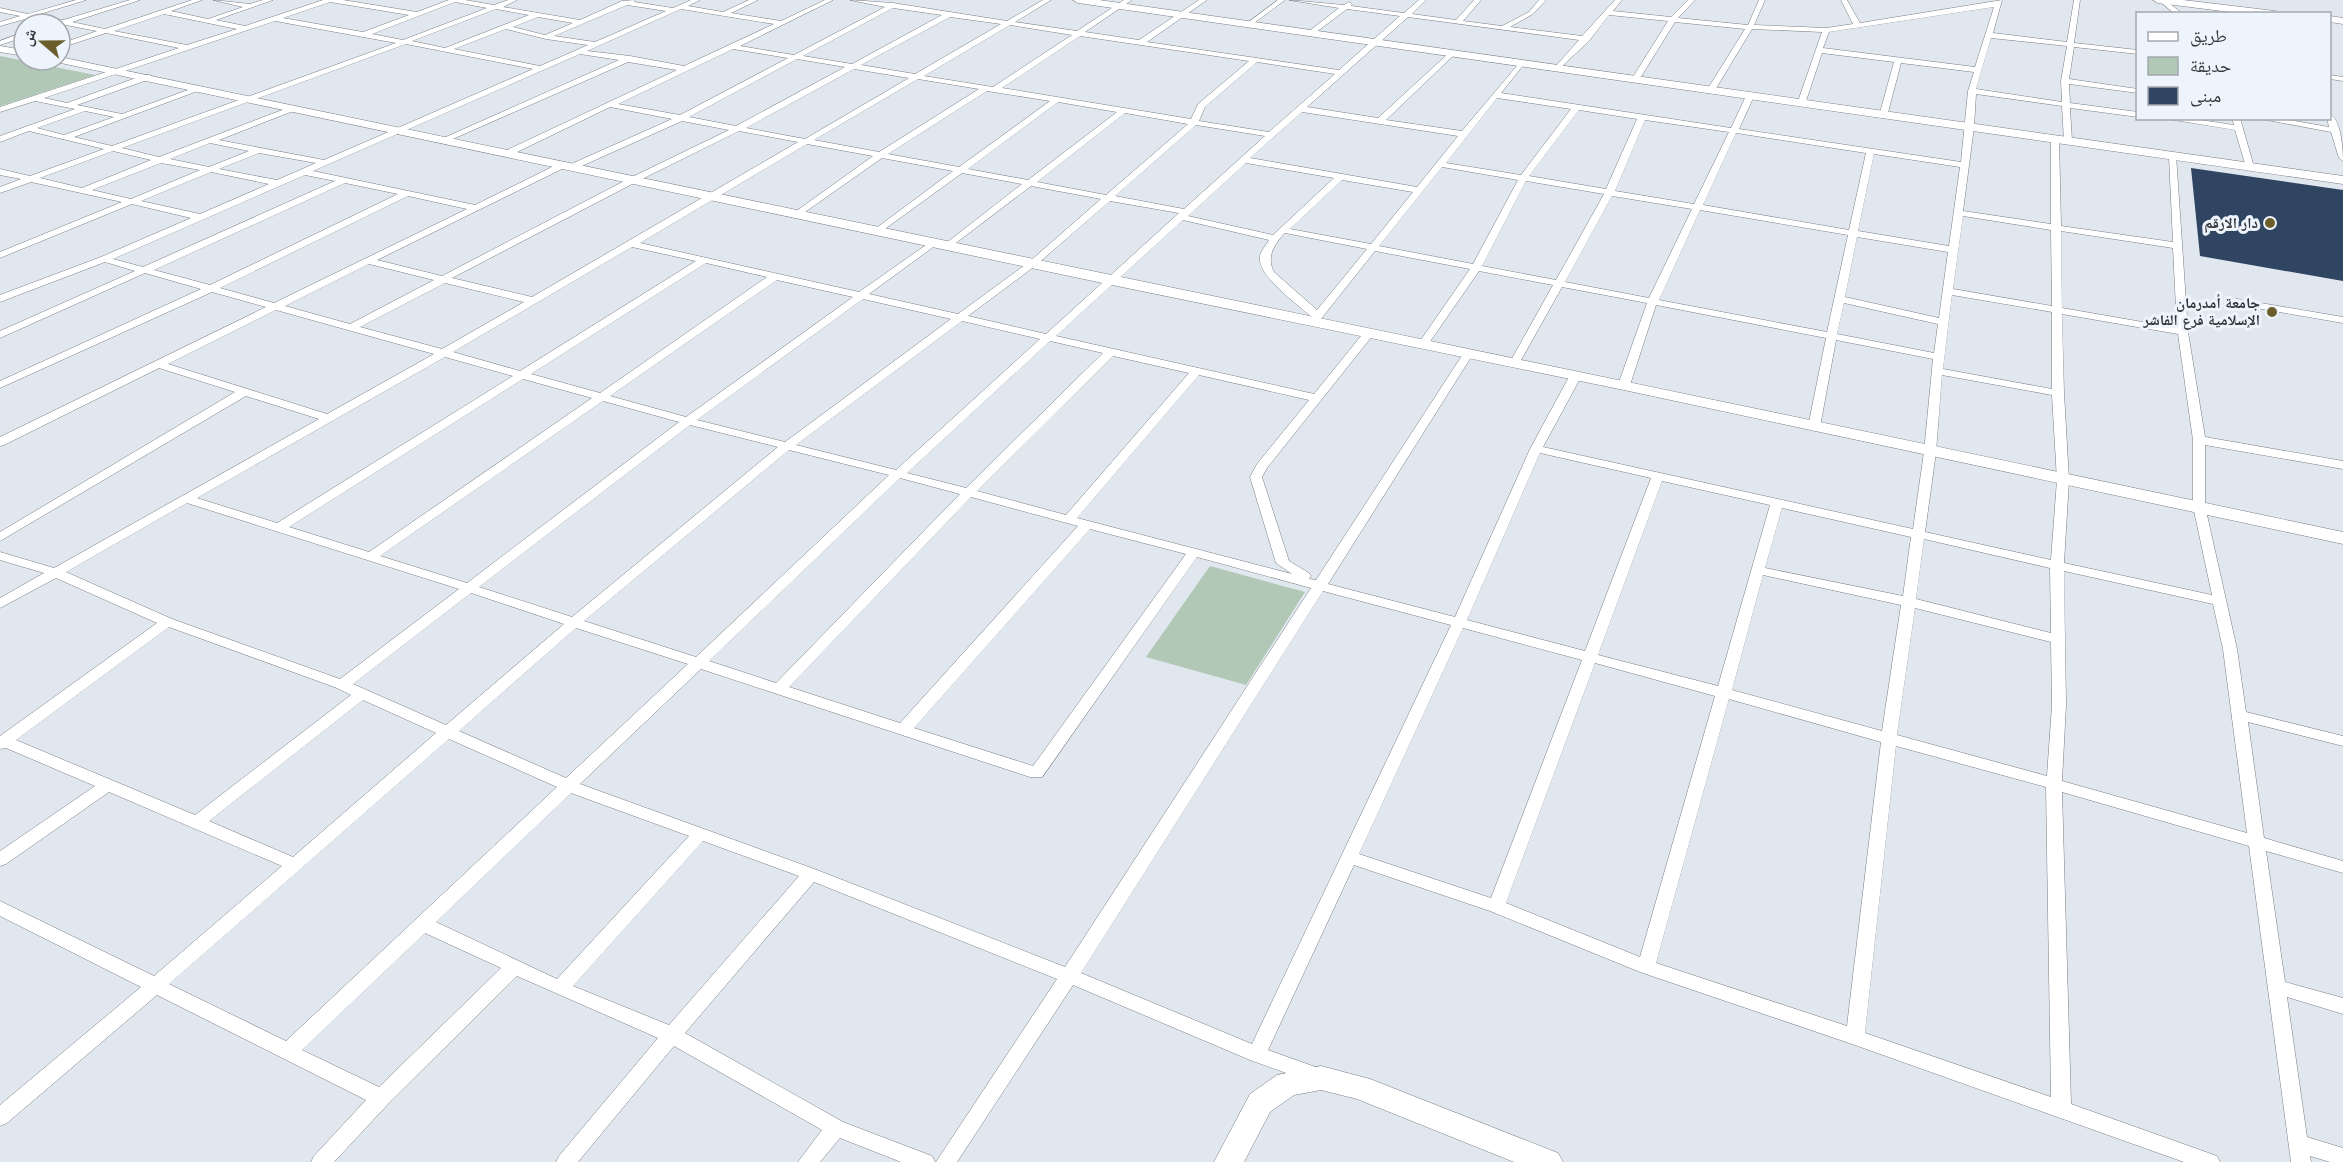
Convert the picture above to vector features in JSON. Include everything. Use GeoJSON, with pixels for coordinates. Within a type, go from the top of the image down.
{"type":"FeatureCollection","features":[{"type":"Feature","properties":{"kind":"street"},"geometry":{"type":"LineString","coordinates":[[42,12],[83,0]]}},
{"type":"Feature","properties":{"kind":"street"},"geometry":{"type":"LineString","coordinates":[[72,20],[137,0]]}},
{"type":"Feature","properties":{"kind":"street"},"geometry":{"type":"LineString","coordinates":[[72,42],[199,0]]}},
{"type":"Feature","properties":{"kind":"street"},"geometry":{"type":"LineString","coordinates":[[216,0],[251,6]]}},
{"type":"Feature","properties":{"kind":"street"},"geometry":{"type":"LineString","coordinates":[[208,21],[270,0]]}},
{"type":"Feature","properties":{"kind":"street"},"geometry":{"type":"LineString","coordinates":[[0,110],[330,0],[416,14]]}},
{"type":"Feature","properties":{"kind":"street"},"geometry":{"type":"LineString","coordinates":[[374,7],[395,0]]}},
{"type":"Feature","properties":{"kind":"street"},"geometry":{"type":"LineString","coordinates":[[363,34],[454,0],[581,22]]}},
{"type":"Feature","properties":{"kind":"street"},"geometry":{"type":"LineString","coordinates":[[0,190],[514,0]]}},
{"type":"Feature","properties":{"kind":"street"},"geometry":{"type":"LineString","coordinates":[[613,0],[783,23]]}},
{"type":"Feature","properties":{"kind":"street"},"geometry":{"type":"LineString","coordinates":[[0,299],[104,259],[697,0]]}},
{"type":"Feature","properties":{"kind":"street"},"geometry":{"type":"LineString","coordinates":[[723,14],[755,0]]}},
{"type":"Feature","properties":{"kind":"street"},"geometry":{"type":"LineString","coordinates":[[508,153],[830,0]]}},
{"type":"Feature","properties":{"kind":"street"},"geometry":{"type":"LineString","coordinates":[[853,0],[1343,73]]}},
{"type":"Feature","properties":{"kind":"street"},"geometry":{"type":"LineString","coordinates":[[0,604],[633,244],[915,76],[1048,0]]}},
{"type":"Feature","properties":{"kind":"street"},"geometry":{"type":"LineString","coordinates":[[1078,0],[1124,3],[1248,25],[2343,180]]}},
{"type":"Feature","properties":{"kind":"street"},"geometry":{"type":"LineString","coordinates":[[1141,42],[1204,0]]}},
{"type":"Feature","properties":{"kind":"street"},"geometry":{"type":"LineString","coordinates":[[1248,25],[1282,0]]}},
{"type":"Feature","properties":{"kind":"street"},"geometry":{"type":"LineString","coordinates":[[1292,0],[1586,39]]}},
{"type":"Feature","properties":{"kind":"street"},"geometry":{"type":"LineString","coordinates":[[1311,34],[1355,0]]}},
{"type":"Feature","properties":{"kind":"street"},"geometry":{"type":"LineString","coordinates":[[288,1051],[898,474],[1423,0]]}},
{"type":"Feature","properties":{"kind":"street"},"geometry":{"type":"LineString","coordinates":[[1458,22],[1478,0]]}},
{"type":"Feature","properties":{"kind":"street"},"geometry":{"type":"LineString","coordinates":[[1503,28],[1531,13],[1543,0]]}},
{"type":"Feature","properties":{"kind":"street"},"geometry":{"type":"LineString","coordinates":[[1558,68],[1619,0]]}},
{"type":"Feature","properties":{"kind":"street"},"geometry":{"type":"LineString","coordinates":[[1635,80],[1670,27],[1672,20],[1692,0]]}},
{"type":"Feature","properties":{"kind":"street"},"geometry":{"type":"LineString","coordinates":[[1711,90],[1750,27],[1762,0]]}},
{"type":"Feature","properties":{"kind":"street"},"geometry":{"type":"LineString","coordinates":[[1844,0],[1858,26]]}},
{"type":"Feature","properties":{"kind":"street"},"geometry":{"type":"LineString","coordinates":[[2061,1109],[2054,784],[2059,705],[2058,567],[2063,480],[2058,393],[2055,227],[2065,81],[2077,0]]}},
{"type":"Feature","properties":{"kind":"street"},"geometry":{"type":"LineString","coordinates":[[2159,0],[2177,12]]}},
{"type":"Feature","properties":{"kind":"street"},"geometry":{"type":"LineString","coordinates":[[2159,0],[2258,12]]}},
{"type":"Feature","properties":{"kind":"street"},"geometry":{"type":"LineString","coordinates":[[546,37],[630,1]]}},
{"type":"Feature","properties":{"kind":"street"},"geometry":{"type":"LineString","coordinates":[[1609,13],[1750,27],[1826,30],[1998,2],[1972,91],[1970,127],[1936,371],[1930,452],[1889,739],[1855,1037]]}},
{"type":"Feature","properties":{"kind":"street"},"geometry":{"type":"LineString","coordinates":[[798,214],[879,156],[1081,33],[1124,3]]}},
{"type":"Feature","properties":{"kind":"street"},"geometry":{"type":"LineString","coordinates":[[0,442],[478,208],[568,166],[679,119],[893,5]]}},
{"type":"Feature","properties":{"kind":"street"},"geometry":{"type":"LineString","coordinates":[[162,12],[248,28]]}},
{"type":"Feature","properties":{"kind":"street"},"geometry":{"type":"LineString","coordinates":[[352,327],[633,180],[856,67],[950,14]]}},
{"type":"Feature","properties":{"kind":"street"},"geometry":{"type":"LineString","coordinates":[[448,49],[538,15]]}},
{"type":"Feature","properties":{"kind":"street"},"geometry":{"type":"LineString","coordinates":[[276,19],[541,68]]}},
{"type":"Feature","properties":{"kind":"street"},"geometry":{"type":"LineString","coordinates":[[72,25],[188,48]]}},
{"type":"Feature","properties":{"kind":"street"},"geometry":{"type":"LineString","coordinates":[[506,27],[546,37],[597,44]]}},
{"type":"Feature","properties":{"kind":"street"},"geometry":{"type":"LineString","coordinates":[[1801,104],[1826,30]]}},
{"type":"Feature","properties":{"kind":"street"},"geometry":{"type":"LineString","coordinates":[[1988,35],[2136,52]]}},
{"type":"Feature","properties":{"kind":"street"},"geometry":{"type":"LineString","coordinates":[[735,47],[1271,135]]}},
{"type":"Feature","properties":{"kind":"street"},"geometry":{"type":"LineString","coordinates":[[1819,50],[1978,70]]}},
{"type":"Feature","properties":{"kind":"street"},"geometry":{"type":"LineString","coordinates":[[580,51],[688,69]]}},
{"type":"Feature","properties":{"kind":"street"},"geometry":{"type":"LineString","coordinates":[[1380,121],[1451,53]]}},
{"type":"Feature","properties":{"kind":"street"},"geometry":{"type":"LineString","coordinates":[[442,140],[630,58]]}},
{"type":"Feature","properties":{"kind":"street"},"geometry":{"type":"LineString","coordinates":[[0,1116],[156,985],[573,622],[787,446],[1032,264],[1194,123],[1195,115],[1201,106],[1255,60]]}},
{"type":"Feature","properties":{"kind":"street"},"geometry":{"type":"LineString","coordinates":[[1883,116],[1898,60]]}},
{"type":"Feature","properties":{"kind":"street"},"geometry":{"type":"LineString","coordinates":[[72,62],[1112,281],[1315,318],[1369,333],[2343,538]]}},
{"type":"Feature","properties":{"kind":"street"},"geometry":{"type":"LineString","coordinates":[[1315,318],[1521,63]]}},
{"type":"Feature","properties":{"kind":"street"},"geometry":{"type":"LineString","coordinates":[[66,105],[147,77]]}},
{"type":"Feature","properties":{"kind":"street"},"geometry":{"type":"LineString","coordinates":[[2065,81],[2136,91]]}},
{"type":"Feature","properties":{"kind":"street"},"geometry":{"type":"LineString","coordinates":[[64,137],[199,89]]}},
{"type":"Feature","properties":{"kind":"street"},"geometry":{"type":"LineString","coordinates":[[1972,91],[2136,115]]}},
{"type":"Feature","properties":{"kind":"street"},"geometry":{"type":"LineString","coordinates":[[1495,95],[1965,165]]}},
{"type":"Feature","properties":{"kind":"street"},"geometry":{"type":"LineString","coordinates":[[1624,385],[1652,303],[1750,96]]}},
{"type":"Feature","properties":{"kind":"street"},"geometry":{"type":"LineString","coordinates":[[35,99],[122,117]]}},
{"type":"Feature","properties":{"kind":"street"},"geometry":{"type":"LineString","coordinates":[[878,231],[1056,100]]}},
{"type":"Feature","properties":{"kind":"street"},"geometry":{"type":"LineString","coordinates":[[610,105],[1030,184],[1279,234],[1371,248],[1939,357]]}},
{"type":"Feature","properties":{"kind":"street"},"geometry":{"type":"LineString","coordinates":[[1423,344],[1475,269],[1524,178],[1577,107]]}},
{"type":"Feature","properties":{"kind":"street"},"geometry":{"type":"LineString","coordinates":[[0,139],[83,109]]}},
{"type":"Feature","properties":{"kind":"street"},"geometry":{"type":"LineString","coordinates":[[81,191],[290,109]]}},
{"type":"Feature","properties":{"kind":"street"},"geometry":{"type":"LineString","coordinates":[[1301,109],[1464,134]]}},
{"type":"Feature","properties":{"kind":"street"},"geometry":{"type":"LineString","coordinates":[[342,685],[688,421],[863,296],[1030,184],[1123,111]]}},
{"type":"Feature","properties":{"kind":"street"},"geometry":{"type":"LineString","coordinates":[[1515,362],[1611,191],[1642,117]]}},
{"type":"Feature","properties":{"kind":"street"},"geometry":{"type":"LineString","coordinates":[[2331,119],[2343,158]]}},
{"type":"Feature","properties":{"kind":"street"},"geometry":{"type":"LineString","coordinates":[[2179,120],[2238,129]]}},
{"type":"Feature","properties":{"kind":"street"},"geometry":{"type":"LineString","coordinates":[[2236,120],[2250,167]]}},
{"type":"Feature","properties":{"kind":"street"},"geometry":{"type":"LineString","coordinates":[[2272,120],[2335,130]]}},
{"type":"Feature","properties":{"kind":"street"},"geometry":{"type":"LineString","coordinates":[[29,129],[160,160],[279,183]]}},
{"type":"Feature","properties":{"kind":"street"},"geometry":{"type":"LineString","coordinates":[[210,141],[327,163]]}},
{"type":"Feature","properties":{"kind":"street"},"geometry":{"type":"LineString","coordinates":[[0,255],[258,150]]}},
{"type":"Feature","properties":{"kind":"street"},"geometry":{"type":"LineString","coordinates":[[1814,427],[1870,152]]}},
{"type":"Feature","properties":{"kind":"street"},"geometry":{"type":"LineString","coordinates":[[2173,157],[2183,332],[2199,440],[2199,506],[2230,649],[2300,1153],[2343,1157]]}},
{"type":"Feature","properties":{"kind":"street"},"geometry":{"type":"LineString","coordinates":[[1245,160],[1418,190]]}},
{"type":"Feature","properties":{"kind":"street"},"geometry":{"type":"LineString","coordinates":[[1439,164],[1953,250]]}},
{"type":"Feature","properties":{"kind":"street"},"geometry":{"type":"LineString","coordinates":[[0,172],[201,217]]}},
{"type":"Feature","properties":{"kind":"street"},"geometry":{"type":"LineString","coordinates":[[305,172],[478,208]]}},
{"type":"Feature","properties":{"kind":"street"},"geometry":{"type":"LineString","coordinates":[[1315,318],[1270,274],[1265,265],[1265,255],[1279,234],[1340,177]]}},
{"type":"Feature","properties":{"kind":"street"},"geometry":{"type":"LineString","coordinates":[[0,335],[345,180]]}},
{"type":"Feature","properties":{"kind":"street"},"geometry":{"type":"LineString","coordinates":[[0,385],[212,288],[407,193]]}},
{"type":"Feature","properties":{"kind":"street"},"geometry":{"type":"LineString","coordinates":[[1958,213],[2179,246]]}},
{"type":"Feature","properties":{"kind":"street"},"geometry":{"type":"LineString","coordinates":[[633,244],[1315,398]]}},
{"type":"Feature","properties":{"kind":"street"},"geometry":{"type":"LineString","coordinates":[[104,259],[688,421],[1070,519],[1724,693],[2343,867]]}},
{"type":"Feature","properties":{"kind":"street"},"geometry":{"type":"LineString","coordinates":[[279,528],[704,260]]}},
{"type":"Feature","properties":{"kind":"street"},"geometry":{"type":"LineString","coordinates":[[371,262],[534,301]]}},
{"type":"Feature","properties":{"kind":"street"},"geometry":{"type":"LineString","coordinates":[[370,557],[776,276]]}},
{"type":"Feature","properties":{"kind":"street"},"geometry":{"type":"LineString","coordinates":[[1947,291],[2183,332]]}},
{"type":"Feature","properties":{"kind":"street"},"geometry":{"type":"LineString","coordinates":[[1841,299],[1943,322]]}},
{"type":"Feature","properties":{"kind":"street"},"geometry":{"type":"LineString","coordinates":[[2237,302],[2343,320]]}},
{"type":"Feature","properties":{"kind":"street"},"geometry":{"type":"LineString","coordinates":[[1319,585],[1283,563],[1256,477],[1261,467],[1315,398],[1369,333]]}},
{"type":"Feature","properties":{"kind":"street"},"geometry":{"type":"LineString","coordinates":[[778,690],[968,493],[1111,351]]}},
{"type":"Feature","properties":{"kind":"street"},"geometry":{"type":"LineString","coordinates":[[946,1162],[1069,976],[1468,354]]}},
{"type":"Feature","properties":{"kind":"street"},"geometry":{"type":"LineString","coordinates":[[160,365],[328,418]]}},
{"type":"Feature","properties":{"kind":"street"},"geometry":{"type":"LineString","coordinates":[[1070,519],[1198,370]]}},
{"type":"Feature","properties":{"kind":"street"},"geometry":{"type":"LineString","coordinates":[[1936,371],[2058,393]]}},
{"type":"Feature","properties":{"kind":"street"},"geometry":{"type":"LineString","coordinates":[[1257,1054],[1459,623],[1536,449],[1576,375]]}},
{"type":"Feature","properties":{"kind":"street"},"geometry":{"type":"LineString","coordinates":[[0,537],[244,392]]}},
{"type":"Feature","properties":{"kind":"street"},"geometry":{"type":"LineString","coordinates":[[0,428],[17,435]]}},
{"type":"Feature","properties":{"kind":"street"},"geometry":{"type":"LineString","coordinates":[[2199,440],[2343,465]]}},
{"type":"Feature","properties":{"kind":"street"},"geometry":{"type":"LineString","coordinates":[[1536,449],[1918,536],[2218,601]]}},
{"type":"Feature","properties":{"kind":"street"},"geometry":{"type":"LineString","coordinates":[[1496,906],[1658,476]]}},
{"type":"Feature","properties":{"kind":"street"},"geometry":{"type":"LineString","coordinates":[[187,499],[469,588],[1036,773],[1194,552]]}},
{"type":"Feature","properties":{"kind":"street"},"geometry":{"type":"LineString","coordinates":[[1646,967],[1777,504]]}},
{"type":"Feature","properties":{"kind":"street"},"geometry":{"type":"LineString","coordinates":[[903,730],[1088,524]]}},
{"type":"Feature","properties":{"kind":"street"},"geometry":{"type":"LineString","coordinates":[[0,556],[54,572],[167,622],[342,685],[569,786],[811,874],[1069,976],[1257,1054],[1360,1088],[1548,1162]]}},
{"type":"Feature","properties":{"kind":"street"},"geometry":{"type":"LineString","coordinates":[[1757,570],[1909,602],[2058,639]]}},
{"type":"Feature","properties":{"kind":"street"},"geometry":{"type":"LineString","coordinates":[[2,743],[167,622]]}},
{"type":"Feature","properties":{"kind":"street"},"geometry":{"type":"LineString","coordinates":[[196,823],[361,694]]}},
{"type":"Feature","properties":{"kind":"street"},"geometry":{"type":"LineString","coordinates":[[2238,715],[2343,741]]}},
{"type":"Feature","properties":{"kind":"street"},"geometry":{"type":"LineString","coordinates":[[2,743],[294,864]]}},
{"type":"Feature","properties":{"kind":"street"},"geometry":{"type":"LineString","coordinates":[[0,860],[107,785]]}},
{"type":"Feature","properties":{"kind":"street"},"geometry":{"type":"LineString","coordinates":[[560,988],[700,834]]}},
{"type":"Feature","properties":{"kind":"street"},"geometry":{"type":"LineString","coordinates":[[1349,857],[1496,906],[1646,967],[1855,1037],[2210,1162]]}},
{"type":"Feature","properties":{"kind":"street"},"geometry":{"type":"LineString","coordinates":[[566,1162],[811,874]]}},
{"type":"Feature","properties":{"kind":"street"},"geometry":{"type":"LineString","coordinates":[[0,908],[381,1098]]}},
{"type":"Feature","properties":{"kind":"street"},"geometry":{"type":"LineString","coordinates":[[423,924],[560,988],[672,1035],[836,1128],[925,1162]]}},
{"type":"Feature","properties":{"kind":"street"},"geometry":{"type":"LineString","coordinates":[[321,1162],[381,1098],[514,967]]}},
{"type":"Feature","properties":{"kind":"street"},"geometry":{"type":"LineString","coordinates":[[2278,987],[2343,1006]]}},
{"type":"Feature","properties":{"kind":"street"},"geometry":{"type":"LineString","coordinates":[[1229,1162],[1260,1103],[1287,1084],[1321,1077]]}},
{"type":"Feature","properties":{"kind":"street"},"geometry":{"type":"LineString","coordinates":[[808,1162],[836,1128]]}},
{"type":"Feature","properties":{"kind":"green space"},"geometry":{"type":"Polygon","coordinates":[[[0,56],[12,58],[12,72],[72,70],[95,75],[0,106],[0,56]]]}},
{"type":"Feature","properties":{"kind":"green space"},"geometry":{"type":"Polygon","coordinates":[[[1210,566],[1305,592],[1246,685],[1146,657],[1210,566]]]}},
{"type":"Feature","properties":{"kind":"building","name":"دار الارقم"},"geometry":{"type":"Polygon","coordinates":[[[2191,168],[2343,190],[2343,281],[2200,256],[2191,168]]]}},
{"type":"Feature","properties":{"kind":"place","name":"دار الارقم"},"geometry":{"type":"Point","coordinates":[2270,223]}},
{"type":"Feature","properties":{"kind":"place","name":"جامعة أمدرمان الإسلامية فرع الفاشر"},"geometry":{"type":"Point","coordinates":[2272,312]}}]}
